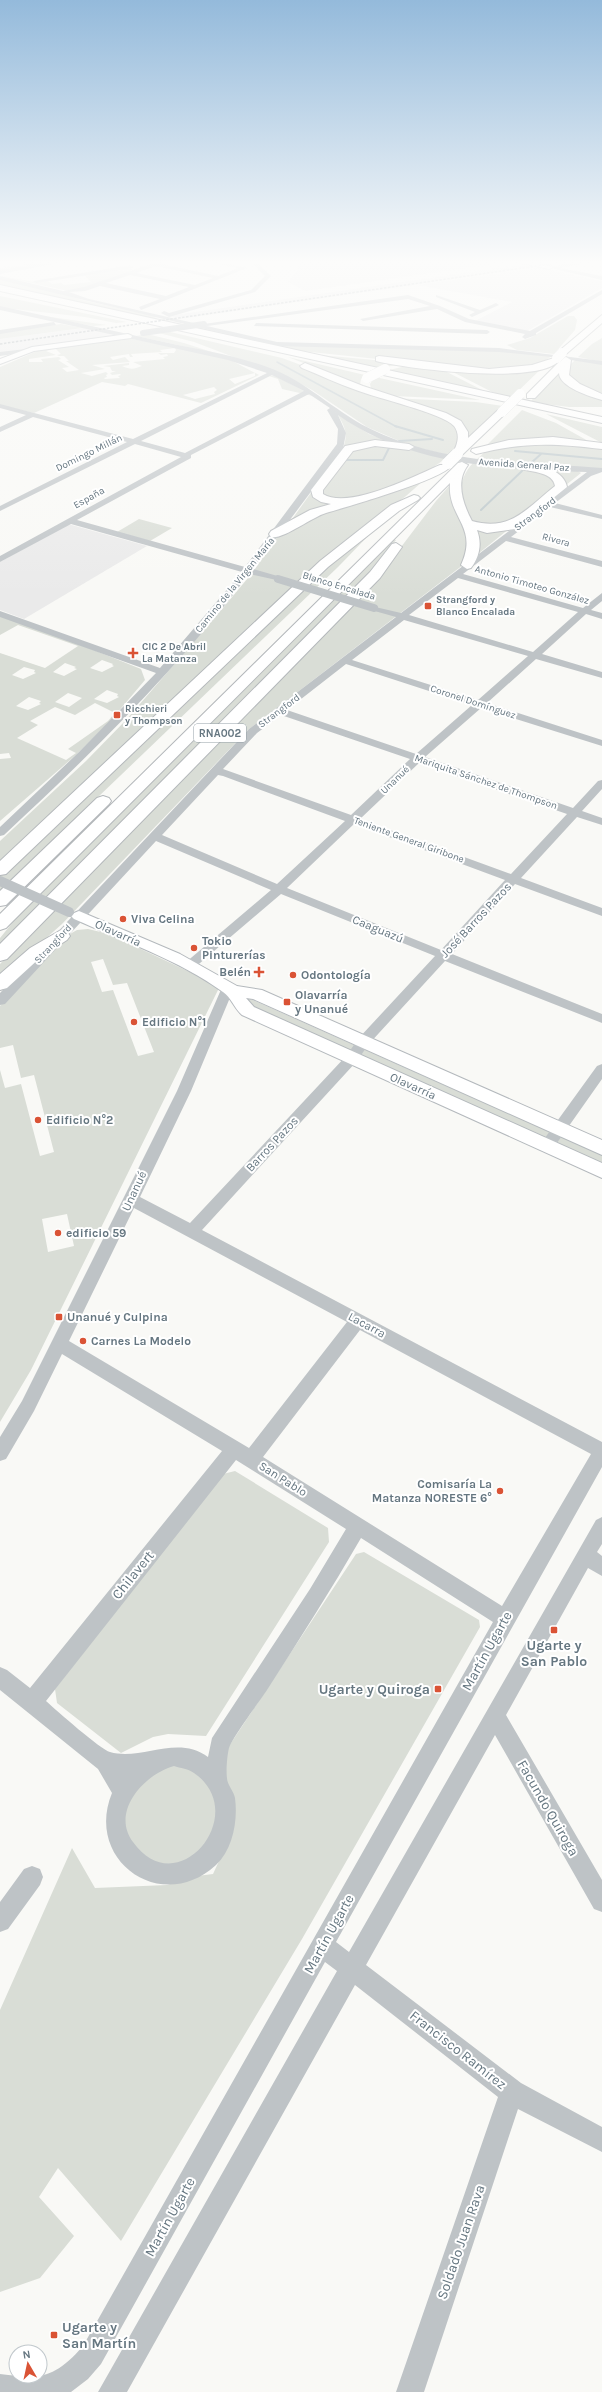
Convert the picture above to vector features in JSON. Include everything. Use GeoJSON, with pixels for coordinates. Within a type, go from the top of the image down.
{"type":"FeatureCollection","features":[{"type":"Feature","properties":{"kind":"highway"},"geometry":{"type":"LineString","coordinates":[[325,373],[375,394],[451,419],[463,432],[459,452]]}},
{"type":"Feature","properties":{"kind":"highway"},"geometry":{"type":"LineString","coordinates":[[369,373],[502,404]]}},
{"type":"Feature","properties":{"kind":"highway"},"geometry":{"type":"LineString","coordinates":[[377,373],[367,378],[364,384],[375,394],[423,398]]}},
{"type":"Feature","properties":{"kind":"highway"},"geometry":{"type":"LineString","coordinates":[[443,373],[502,404]]}},
{"type":"Feature","properties":{"kind":"highway","name":"RNA002"},"geometry":{"type":"LineString","coordinates":[[0,924],[421,499],[446,465],[502,404],[520,394],[546,373]]}},
{"type":"Feature","properties":{"kind":"highway","name":"RNA002"},"geometry":{"type":"LineString","coordinates":[[0,901],[117,787],[421,499],[460,467],[513,414],[531,403],[553,373]]}},
{"type":"Feature","properties":{"kind":"highway"},"geometry":{"type":"LineString","coordinates":[[564,373],[564,376],[568,382],[580,389],[602,397]]}},
{"type":"Feature","properties":{"kind":"highway"},"geometry":{"type":"LineString","coordinates":[[459,400],[502,404],[531,403],[602,409]]}},
{"type":"Feature","properties":{"kind":"highway"},"geometry":{"type":"LineString","coordinates":[[531,403],[602,420]]}},
{"type":"Feature","properties":{"kind":"highway"},"geometry":{"type":"LineString","coordinates":[[531,403],[555,420]]}},
{"type":"Feature","properties":{"kind":"highway"},"geometry":{"type":"LineString","coordinates":[[531,403],[602,425]]}},
{"type":"Feature","properties":{"kind":"highway"},"geometry":{"type":"LineString","coordinates":[[576,432],[602,446]]}},
{"type":"Feature","properties":{"kind":"highway"},"geometry":{"type":"LineString","coordinates":[[473,454],[500,444],[530,439],[557,440],[602,446]]}},
{"type":"Feature","properties":{"kind":"highway"},"geometry":{"type":"LineString","coordinates":[[355,500],[332,501],[317,495],[319,486],[344,448],[367,444],[409,447]]}},
{"type":"Feature","properties":{"kind":"highway"},"geometry":{"type":"LineString","coordinates":[[275,534],[303,517],[400,486],[446,465]]}},
{"type":"Feature","properties":{"kind":"highway"},"geometry":{"type":"LineString","coordinates":[[460,467],[457,498],[476,543],[473,555],[468,565]]}},
{"type":"Feature","properties":{"kind":"highway"},"geometry":{"type":"LineString","coordinates":[[468,523],[487,529],[513,527],[565,488],[555,477],[525,467]]}},
{"type":"Feature","properties":{"kind":"highway","name":"RNA002"},"geometry":{"type":"LineString","coordinates":[[0,870],[324,564],[372,525],[421,499]]}},
{"type":"Feature","properties":{"kind":"highway","name":"RNA002"},"geometry":{"type":"LineString","coordinates":[[0,955],[375,575],[420,517],[421,499]]}},
{"type":"Feature","properties":{"kind":"highway"},"geometry":{"type":"LineString","coordinates":[[0,984],[36,952],[61,936]]}},
{"type":"Feature","properties":{"kind":"main road","name":"Olavarría"},"geometry":{"type":"LineString","coordinates":[[74,914],[189,966],[230,990],[256,994],[602,1148]]}},
{"type":"Feature","properties":{"kind":"main road","name":"Olavarría"},"geometry":{"type":"LineString","coordinates":[[230,990],[241,1007],[248,1011],[602,1171]]}},
{"type":"Feature","properties":{"kind":"street","name":"Domingo Millán"},"geometry":{"type":"LineString","coordinates":[[0,509],[272,373]]}},
{"type":"Feature","properties":{"kind":"street","name":"Avenida General Paz"},"geometry":{"type":"LineString","coordinates":[[274,373],[309,391],[371,433],[409,447],[460,459],[525,467],[601,471]]}},
{"type":"Feature","properties":{"kind":"street","name":"España"},"geometry":{"type":"LineString","coordinates":[[0,559],[188,455],[309,391]]}},
{"type":"Feature","properties":{"kind":"street"},"geometry":{"type":"LineString","coordinates":[[313,403],[324,402],[342,427],[344,448]]}},
{"type":"Feature","properties":{"kind":"street"},"geometry":{"type":"LineString","coordinates":[[0,406],[188,455]]}},
{"type":"Feature","properties":{"kind":"street"},"geometry":{"type":"LineString","coordinates":[[0,430],[34,414]]}},
{"type":"Feature","properties":{"kind":"street","name":"Camino de la Virgen María"},"geometry":{"type":"LineString","coordinates":[[0,833],[80,759],[163,672],[248,570],[344,448]]}},
{"type":"Feature","properties":{"kind":"street","name":"Strangford"},"geometry":{"type":"LineString","coordinates":[[0,1001],[61,936],[74,914],[154,836],[253,732],[504,538],[513,527],[549,504],[565,488],[588,474],[601,471]]}},
{"type":"Feature","properties":{"kind":"street"},"geometry":{"type":"LineString","coordinates":[[549,504],[602,517]]}},
{"type":"Feature","properties":{"kind":"street","name":"Blanco Encalada"},"geometry":{"type":"LineString","coordinates":[[70,521],[248,570],[602,675]]}},
{"type":"Feature","properties":{"kind":"street","name":"Rivera"},"geometry":{"type":"LineString","coordinates":[[504,538],[602,564]]}},
{"type":"Feature","properties":{"kind":"street","name":"Antonio Timoteo González"},"geometry":{"type":"LineString","coordinates":[[456,575],[602,616]]}},
{"type":"Feature","properties":{"kind":"street","name":"Unanué"},"geometry":{"type":"LineString","coordinates":[[189,966],[279,889],[418,758],[602,596]]}},
{"type":"Feature","properties":{"kind":"street"},"geometry":{"type":"LineString","coordinates":[[0,614],[163,672]]}},
{"type":"Feature","properties":{"kind":"street","name":"Coronel Domínguez"},"geometry":{"type":"LineString","coordinates":[[344,661],[602,743]]}},
{"type":"Feature","properties":{"kind":"street","name":"Mariquita Sánchez de Thompson"},"geometry":{"type":"LineString","coordinates":[[280,711],[602,822]]}},
{"type":"Feature","properties":{"kind":"street","name":"Teniente General Giribone"},"geometry":{"type":"LineString","coordinates":[[216,771],[226,772],[602,912]]}},
{"type":"Feature","properties":{"kind":"street","name":"José Barros Pazos"},"geometry":{"type":"LineString","coordinates":[[352,1058],[363,1042],[602,783]]}},
{"type":"Feature","properties":{"kind":"street","name":"Caaguazú"},"geometry":{"type":"LineString","coordinates":[[154,836],[279,889],[602,1019]]}},
{"type":"Feature","properties":{"kind":"street","name":"Olavarría"},"geometry":{"type":"LineString","coordinates":[[0,881],[74,914]]}},
{"type":"Feature","properties":{"kind":"street","name":"Unanué"},"geometry":{"type":"LineString","coordinates":[[0,1454],[59,1344],[131,1199],[184,1091],[230,990]]}},
{"type":"Feature","properties":{"kind":"street","name":"Barros Pazos"},"geometry":{"type":"LineString","coordinates":[[193,1230],[352,1058]]}},
{"type":"Feature","properties":{"kind":"street"},"geometry":{"type":"LineString","coordinates":[[547,1146],[602,1069]]}},
{"type":"Feature","properties":{"kind":"street","name":"Lacarra"},"geometry":{"type":"LineString","coordinates":[[131,1199],[193,1230],[602,1451]]}},
{"type":"Feature","properties":{"kind":"street"},"geometry":{"type":"LineString","coordinates":[[251,1459],[358,1320]]}},
{"type":"Feature","properties":{"kind":"street","name":"San Pablo"},"geometry":{"type":"LineString","coordinates":[[59,1344],[251,1459],[505,1618]]}},
{"type":"Feature","properties":{"kind":"street","name":"Chilavert"},"geometry":{"type":"LineString","coordinates":[[32,1702],[234,1449]]}},
{"type":"Feature","properties":{"kind":"street","name":"Martín Ugarte"},"geometry":{"type":"LineString","coordinates":[[0,2388],[33,2392],[55,2387],[72,2376],[92,2355],[505,1618],[602,1451]]}},
{"type":"Feature","properties":{"kind":"street"},"geometry":{"type":"LineString","coordinates":[[105,1762],[124,1764],[153,1761],[164,1757],[185,1757],[206,1752],[219,1745],[317,1596],[358,1526]]}},
{"type":"Feature","properties":{"kind":"street"},"geometry":{"type":"LineString","coordinates":[[112,2392],[494,1714],[594,1561],[602,1526]]}},
{"type":"Feature","properties":{"kind":"street"},"geometry":{"type":"LineString","coordinates":[[0,1677],[105,1762],[117,1778],[123,1792]]}},
{"type":"Feature","properties":{"kind":"street","name":"Facundo Quiroga"},"geometry":{"type":"LineString","coordinates":[[494,1714],[602,1902]]}},
{"type":"Feature","properties":{"kind":"street"},"geometry":{"type":"LineString","coordinates":[[217,1777],[219,1745]]}},
{"type":"Feature","properties":{"kind":"street"},"geometry":{"type":"LineString","coordinates":[[153,1761],[136,1773],[123,1792],[118,1809],[117,1827],[121,1844],[131,1858],[144,1868],[159,1874],[176,1874],[193,1869],[207,1858],[218,1844],[225,1827],[227,1810],[224,1792],[217,1777],[203,1764],[185,1757]]}},
{"type":"Feature","properties":{"kind":"street"},"geometry":{"type":"LineString","coordinates":[[0,1922],[32,1877]]}},
{"type":"Feature","properties":{"kind":"street","name":"Francisco Ramírez"},"geometry":{"type":"LineString","coordinates":[[322,1946],[512,2092],[602,2140]]}},
{"type":"Feature","properties":{"kind":"street","name":"Soldado Juan Rava"},"geometry":{"type":"LineString","coordinates":[[410,2392],[512,2092]]}},
{"type":"Feature","properties":{"kind":"shaded area"},"geometry":{"type":"Polygon","coordinates":[[[0,373],[83,373],[81,373],[92,376],[107,373],[108,374],[106,375],[107,377],[104,378],[105,379],[120,378],[118,376],[121,375],[120,374],[112,375],[111,373],[255,373],[259,375],[201,403],[128,384],[125,386],[102,382],[34,413],[0,405],[0,373]],[[255,373],[229,379],[235,384],[255,376],[255,373]],[[214,387],[183,395],[195,399],[215,394],[214,392],[217,390],[214,387]]]}},
{"type":"Feature","properties":{"kind":"shaded area"},"geometry":{"type":"Polygon","coordinates":[[[275,373],[322,373],[440,416],[458,427],[459,443],[448,455],[411,446],[367,427],[312,390],[292,379],[275,373]]]}},
{"type":"Feature","properties":{"kind":"shaded area"},"geometry":{"type":"Polygon","coordinates":[[[328,373],[355,373],[365,375],[361,379],[360,385],[328,373]]]}},
{"type":"Feature","properties":{"kind":"shaded area"},"geometry":{"type":"Polygon","coordinates":[[[392,373],[448,373],[490,394],[392,373]]]}},
{"type":"Feature","properties":{"kind":"shaded area"},"geometry":{"type":"Polygon","coordinates":[[[454,373],[537,373],[511,398],[492,392],[454,373]]]}},
{"type":"Feature","properties":{"kind":"shaded area"},"geometry":{"type":"Polygon","coordinates":[[[558,373],[560,373],[561,376],[602,399],[602,407],[569,407],[530,402],[558,373]]]}},
{"type":"Feature","properties":{"kind":"shaded area"},"geometry":{"type":"Polygon","coordinates":[[[567,373],[602,373],[602,396],[566,377],[567,373]]]}},
{"type":"Feature","properties":{"kind":"shaded area"},"geometry":{"type":"Polygon","coordinates":[[[274,375],[313,396],[282,389],[278,379],[269,376],[274,375]]]}},
{"type":"Feature","properties":{"kind":"shaded area"},"geometry":{"type":"Polygon","coordinates":[[[375,377],[480,400],[394,396],[371,388],[370,384],[375,377]]]}},
{"type":"Feature","properties":{"kind":"shaded area"},"geometry":{"type":"Polygon","coordinates":[[[391,398],[476,402],[503,406],[465,443],[463,426],[391,398]]]}},
{"type":"Feature","properties":{"kind":"shaded area"},"geometry":{"type":"Polygon","coordinates":[[[522,410],[556,423],[590,442],[525,439],[512,440],[486,446],[522,410]]]}},
{"type":"Feature","properties":{"kind":"shaded area"},"geometry":{"type":"Polygon","coordinates":[[[337,413],[369,434],[392,443],[366,442],[343,448],[346,434],[344,426],[337,413]]]}},
{"type":"Feature","properties":{"kind":"shaded area"},"geometry":{"type":"Polygon","coordinates":[[[546,414],[602,427],[602,443],[546,414]]]}},
{"type":"Feature","properties":{"kind":"shaded area"},"geometry":{"type":"Polygon","coordinates":[[[521,441],[602,448],[602,469],[476,460],[487,450],[521,441]]]}},
{"type":"Feature","properties":{"kind":"shaded area"},"geometry":{"type":"Polygon","coordinates":[[[365,445],[406,448],[445,458],[425,472],[380,492],[340,500],[322,496],[322,486],[348,451],[365,445]]]}},
{"type":"Feature","properties":{"kind":"shaded area"},"geometry":{"type":"Polygon","coordinates":[[[473,463],[523,468],[553,477],[556,488],[508,524],[501,527],[473,522],[464,507],[461,492],[464,477],[473,463]]]}},
{"type":"Feature","properties":{"kind":"shaded area"},"geometry":{"type":"Polygon","coordinates":[[[542,469],[578,471],[581,473],[566,485],[542,469]]]}},
{"type":"Feature","properties":{"kind":"shaded area"},"geometry":{"type":"Polygon","coordinates":[[[431,474],[406,496],[357,533],[0,865],[0,841],[86,761],[126,720],[253,572],[279,534],[295,523],[431,474]]]}},
{"type":"Feature","properties":{"kind":"shaded area"},"geometry":{"type":"Polygon","coordinates":[[[456,478],[472,539],[463,565],[248,730],[62,924],[0,979],[0,964],[379,576],[436,501],[456,478]]]}},
{"type":"Feature","properties":{"kind":"shaded area"},"geometry":{"type":"Polygon","coordinates":[[[313,490],[338,504],[290,522],[313,490]]]}},
{"type":"Feature","properties":{"kind":"shaded area"},"geometry":{"type":"Polygon","coordinates":[[[139,519],[172,528],[150,541],[117,532],[139,519]]]}},
{"type":"Feature","properties":{"kind":"shaded area"},"geometry":{"type":"Polygon","coordinates":[[[68,524],[147,546],[24,619],[0,610],[0,562],[68,524]]]}},
{"type":"Feature","properties":{"kind":"shaded area"},"geometry":{"type":"Polygon","coordinates":[[[473,528],[510,528],[478,554],[473,528]]]}},
{"type":"Feature","properties":{"kind":"shaded area"},"geometry":{"type":"Polygon","coordinates":[[[369,535],[338,567],[0,891],[0,875],[328,565],[369,535]]]}},
{"type":"Feature","properties":{"kind":"shaded area"},"geometry":{"type":"Polygon","coordinates":[[[393,539],[396,540],[371,574],[0,947],[0,938],[22,911],[393,539]]]}},
{"type":"Feature","properties":{"kind":"shaded area"},"geometry":{"type":"Polygon","coordinates":[[[0,616],[76,643],[141,669],[145,680],[112,719],[77,754],[0,821],[0,759],[11,758],[9,753],[0,754],[0,653],[45,668],[78,646],[18,625],[0,635],[0,616]],[[102,660],[90,668],[102,672],[114,666],[112,665],[113,664],[102,660]],[[65,663],[53,672],[64,676],[77,669],[74,668],[76,667],[65,663]],[[24,667],[12,675],[23,679],[36,673],[34,672],[35,670],[24,667]],[[107,690],[94,699],[107,703],[119,697],[117,696],[118,694],[107,690]],[[68,693],[55,702],[69,707],[82,698],[68,693]],[[29,697],[16,706],[28,710],[41,704],[39,703],[41,701],[29,697]],[[95,703],[75,715],[55,707],[30,721],[38,725],[17,738],[66,760],[76,753],[68,749],[108,721],[115,713],[95,703]]]}},
{"type":"Feature","properties":{"kind":"shaded area"},"geometry":{"type":"Polygon","coordinates":[[[88,929],[109,934],[211,982],[218,987],[218,990],[31,1370],[0,1422],[0,1070],[5,1088],[21,1084],[40,1156],[54,1152],[34,1075],[21,1078],[13,1045],[0,1048],[0,1006],[63,938],[77,930],[88,929]],[[103,959],[91,962],[102,992],[113,990],[138,1056],[154,1052],[127,983],[113,985],[103,959]],[[67,1214],[42,1219],[48,1252],[74,1246],[67,1214]]]}},
{"type":"Feature","properties":{"kind":"shaded area"},"geometry":{"type":"Polygon","coordinates":[[[246,997],[602,1155],[602,1165],[244,1004],[246,997]]]}},
{"type":"Feature","properties":{"kind":"shaded area"},"geometry":{"type":"Polygon","coordinates":[[[235,1471],[328,1528],[329,1542],[206,1736],[168,1734],[153,1737],[121,1753],[57,1703],[55,1689],[223,1474],[235,1471]]]}},
{"type":"Feature","properties":{"kind":"shaded area"},"geometry":{"type":"Polygon","coordinates":[[[364,1552],[479,1620],[480,1627],[302,1939],[121,2241],[58,2168],[39,2197],[74,2236],[40,2278],[0,2292],[0,2010],[72,1848],[95,1888],[167,1885],[197,1876],[213,1874],[225,1848],[221,1773],[229,1746],[356,1554],[364,1552]]]}},
{"type":"Feature","properties":{"kind":"shaded area"},"geometry":{"type":"Polygon","coordinates":[[[183,1762],[220,1796],[218,1834],[177,1871],[132,1856],[121,1807],[137,1777],[183,1762]]]}},
{"type":"Feature","properties":{"kind":"waterway"},"geometry":{"type":"LineString","coordinates":[[297,373],[395,426]]}},
{"type":"Feature","properties":{"kind":"waterway"},"geometry":{"type":"LineString","coordinates":[[395,426],[443,440]]}},
{"type":"Feature","properties":{"kind":"waterway"},"geometry":{"type":"LineString","coordinates":[[399,441],[432,439]]}},
{"type":"Feature","properties":{"kind":"waterway"},"geometry":{"type":"LineString","coordinates":[[344,460],[383,460],[390,446]]}},
{"type":"Feature","properties":{"kind":"waterway"},"geometry":{"type":"LineString","coordinates":[[515,451],[602,459]]}},
{"type":"Feature","properties":{"kind":"waterway"},"geometry":{"type":"LineString","coordinates":[[531,463],[541,454]]}},
{"type":"Feature","properties":{"kind":"waterway"},"geometry":{"type":"LineString","coordinates":[[481,510],[522,471]]}},
{"type":"Feature","properties":{"kind":"place","name":"Strangford y Blanco Encalada"},"geometry":{"type":"Point","coordinates":[428,606]}},
{"type":"Feature","properties":{"kind":"place","name":"CIC 2 De Abril La Matanza"},"geometry":{"type":"Point","coordinates":[133,653]}},
{"type":"Feature","properties":{"kind":"place","name":"Ricchieri y Thompson"},"geometry":{"type":"Point","coordinates":[117,715]}},
{"type":"Feature","properties":{"kind":"place","name":"Viva Celina"},"geometry":{"type":"Point","coordinates":[123,919]}},
{"type":"Feature","properties":{"kind":"place","name":"Tokio Pinturerías"},"geometry":{"type":"Point","coordinates":[194,948]}},
{"type":"Feature","properties":{"kind":"place","name":"Belén"},"geometry":{"type":"Point","coordinates":[259,972]}},
{"type":"Feature","properties":{"kind":"place","name":"Odontología"},"geometry":{"type":"Point","coordinates":[293,975]}},
{"type":"Feature","properties":{"kind":"place","name":"Olavarría y Unanué"},"geometry":{"type":"Point","coordinates":[287,1002]}},
{"type":"Feature","properties":{"kind":"place","name":"Edificio N°1"},"geometry":{"type":"Point","coordinates":[134,1022]}},
{"type":"Feature","properties":{"kind":"place","name":"Edificio N°2"},"geometry":{"type":"Point","coordinates":[38,1120]}},
{"type":"Feature","properties":{"kind":"place","name":"edificio 59"},"geometry":{"type":"Point","coordinates":[58,1233]}},
{"type":"Feature","properties":{"kind":"place","name":"Unanué y Culpina"},"geometry":{"type":"Point","coordinates":[59,1317]}},
{"type":"Feature","properties":{"kind":"place","name":"Carnes La Modelo"},"geometry":{"type":"Point","coordinates":[83,1341]}},
{"type":"Feature","properties":{"kind":"place","name":"Comisaría La Matanza NORESTE 6°"},"geometry":{"type":"Point","coordinates":[500,1491]}},
{"type":"Feature","properties":{"kind":"place","name":"Ugarte y San Pablo"},"geometry":{"type":"Point","coordinates":[554,1630]}},
{"type":"Feature","properties":{"kind":"place","name":"Ugarte y Quiroga"},"geometry":{"type":"Point","coordinates":[438,1689]}},
{"type":"Feature","properties":{"kind":"place","name":"Ugarte y San Martín"},"geometry":{"type":"Point","coordinates":[54,2335]}}]}
